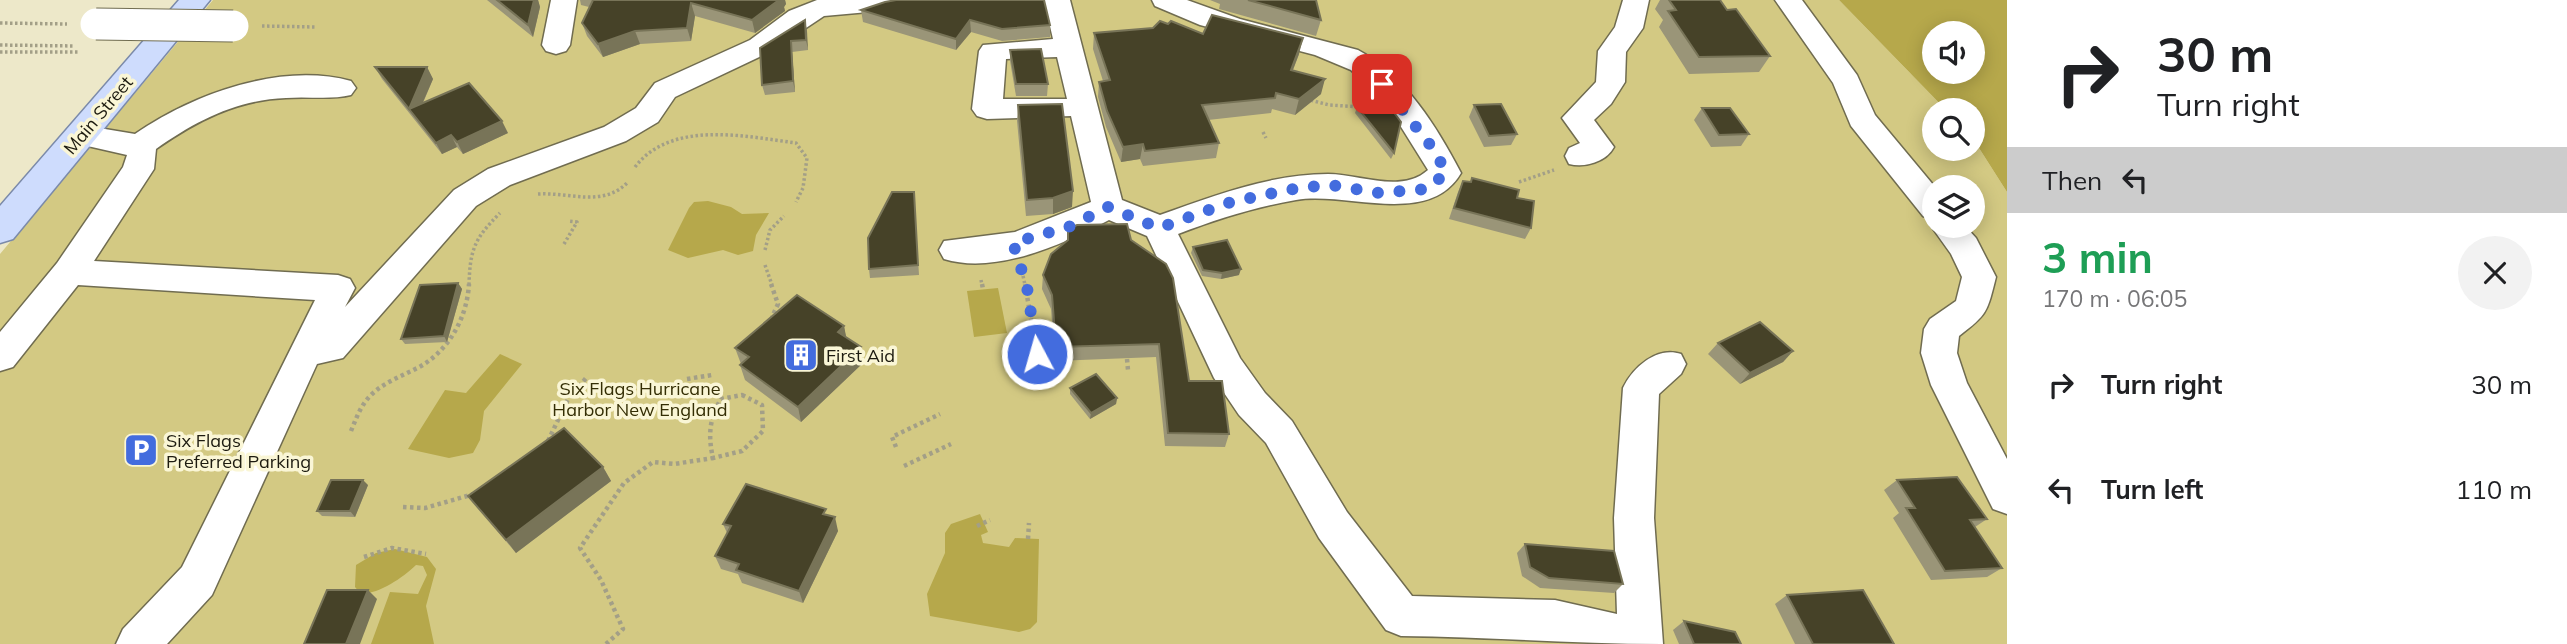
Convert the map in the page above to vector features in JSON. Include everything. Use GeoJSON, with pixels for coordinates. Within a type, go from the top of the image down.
{"type":"FeatureCollection","features":[{"type":"Feature","properties":{"kind":"main road","name":"Main Street"},"geometry":{"type":"LineString","coordinates":[[0,230],[195,0]]}},
{"type":"Feature","properties":{"kind":"street"},"geometry":{"type":"LineString","coordinates":[[556,45],[564,0]]}},
{"type":"Feature","properties":{"kind":"street"},"geometry":{"type":"LineString","coordinates":[[306,351],[330,348],[465,198],[499,177],[615,134],[647,115],[666,90],[760,47],[799,17],[818,8],[913,0]]}},
{"type":"Feature","properties":{"kind":"street"},"geometry":{"type":"LineString","coordinates":[[1057,0],[1081,108],[1108,207]]}},
{"type":"Feature","properties":{"kind":"street"},"geometry":{"type":"LineString","coordinates":[[1159,228],[1231,202],[1298,188],[1330,185],[1379,193],[1427,189],[1446,173],[1435,151],[1406,112],[1369,70],[1350,57],[1235,29],[1187,12],[1165,0]]}},
{"type":"Feature","properties":{"kind":"street"},"geometry":{"type":"LineString","coordinates":[[1580,156],[1599,147],[1577,118],[1603,97],[1615,69],[1612,51],[1629,28],[1636,0]]}},
{"type":"Feature","properties":{"kind":"street"},"geometry":{"type":"LineString","coordinates":[[1788,0],[1847,82],[1862,119],[1922,193]]}},
{"type":"Feature","properties":{"kind":"street"},"geometry":{"type":"LineString","coordinates":[[101,24],[233,26]]}},
{"type":"Feature","properties":{"kind":"street"},"geometry":{"type":"LineString","coordinates":[[1068,47],[993,51],[987,109],[1081,108]]}},
{"type":"Feature","properties":{"kind":"street"},"geometry":{"type":"LineString","coordinates":[[81,135],[140,145],[191,111],[239,93],[257,89],[341,88]]}},
{"type":"Feature","properties":{"kind":"street"},"geometry":{"type":"LineString","coordinates":[[0,357],[69,272],[138,169],[142,155],[140,145]]}},
{"type":"Feature","properties":{"kind":"street"},"geometry":{"type":"LineString","coordinates":[[956,250],[988,251],[1071,226],[1108,207],[1159,228],[1227,368],[1252,404],[1279,432],[1310,481],[1333,525],[1402,616],[1564,622],[1618,633],[1641,644],[1634,518],[1641,388],[1668,364]]}},
{"type":"Feature","properties":{"kind":"street"},"geometry":{"type":"LineString","coordinates":[[1957,238],[1979,277],[1972,307],[1942,329],[1938,353],[1949,385],[2007,497]]}},
{"type":"Feature","properties":{"kind":"street"},"geometry":{"type":"LineString","coordinates":[[69,272],[338,288],[278,406],[197,581],[138,644]]}},
{"type":"Feature","properties":{"kind":"path"},"geometry":{"type":"LineString","coordinates":[[0,23],[101,24]]}},
{"type":"Feature","properties":{"kind":"path"},"geometry":{"type":"LineString","coordinates":[[0,45],[87,46],[101,24]]}},
{"type":"Feature","properties":{"kind":"path"},"geometry":{"type":"LineString","coordinates":[[233,26],[316,27]]}},
{"type":"Feature","properties":{"kind":"path"},"geometry":{"type":"LineString","coordinates":[[0,52],[84,52]]}},
{"type":"Feature","properties":{"kind":"path"},"geometry":{"type":"LineString","coordinates":[[1308,92],[1303,97],[1321,104],[1362,107]]}},
{"type":"Feature","properties":{"kind":"path"},"geometry":{"type":"LineString","coordinates":[[1263,132],[1266,138]]}},
{"type":"Feature","properties":{"kind":"path"},"geometry":{"type":"LineString","coordinates":[[635,167],[646,151],[674,137],[759,138],[796,143],[807,158],[803,188],[796,202]]}},
{"type":"Feature","properties":{"kind":"path"},"geometry":{"type":"LineString","coordinates":[[1519,182],[1541,177],[1580,156]]}},
{"type":"Feature","properties":{"kind":"path"},"geometry":{"type":"LineString","coordinates":[[527,196],[564,194],[599,200],[622,190],[628,181]]}},
{"type":"Feature","properties":{"kind":"path"},"geometry":{"type":"LineString","coordinates":[[351,431],[355,416],[375,390],[393,378],[432,361],[450,342],[469,289],[470,255],[488,223],[508,204]]}},
{"type":"Feature","properties":{"kind":"path"},"geometry":{"type":"LineString","coordinates":[[765,250],[765,241],[773,224],[784,216]]}},
{"type":"Feature","properties":{"kind":"path"},"geometry":{"type":"LineString","coordinates":[[564,244],[577,222],[568,221]]}},
{"type":"Feature","properties":{"kind":"path"},"geometry":{"type":"LineString","coordinates":[[1013,243],[1027,287],[1037,354],[1043,354],[1042,331],[1053,331]]}},
{"type":"Feature","properties":{"kind":"path"},"geometry":{"type":"LineString","coordinates":[[765,265],[778,303],[770,320]]}},
{"type":"Feature","properties":{"kind":"path"},"geometry":{"type":"LineString","coordinates":[[981,280],[983,289]]}},
{"type":"Feature","properties":{"kind":"path"},"geometry":{"type":"LineString","coordinates":[[1127,359],[1128,370]]}},
{"type":"Feature","properties":{"kind":"path"},"geometry":{"type":"LineString","coordinates":[[687,379],[712,375]]}},
{"type":"Feature","properties":{"kind":"path"},"geometry":{"type":"LineString","coordinates":[[545,445],[556,429],[567,396],[587,377]]}},
{"type":"Feature","properties":{"kind":"path"},"geometry":{"type":"LineString","coordinates":[[606,644],[623,629],[601,580],[580,548],[625,483],[653,462],[714,460],[742,452],[763,431],[762,405],[742,395],[721,399],[710,416],[709,435],[714,460]]}},
{"type":"Feature","properties":{"kind":"path"},"geometry":{"type":"LineString","coordinates":[[896,447],[892,436],[940,414]]}},
{"type":"Feature","properties":{"kind":"path"},"geometry":{"type":"LineString","coordinates":[[904,466],[951,444]]}},
{"type":"Feature","properties":{"kind":"path"},"geometry":{"type":"LineString","coordinates":[[403,507],[434,506],[482,491]]}},
{"type":"Feature","properties":{"kind":"path"},"geometry":{"type":"LineString","coordinates":[[977,526],[990,520]]}},
{"type":"Feature","properties":{"kind":"path"},"geometry":{"type":"LineString","coordinates":[[1028,539],[1029,523]]}},
{"type":"Feature","properties":{"kind":"path"},"geometry":{"type":"LineString","coordinates":[[363,557],[392,548],[426,554]]}},
{"type":"Feature","properties":{"kind":"green space","name":"Six Flags Hurricane Harbor New England"},"geometry":{"type":"Polygon","coordinates":[[[213,0],[1839,0],[1934,98],[1922,98],[1922,161],[1985,161],[1985,157],[2007,192],[2007,644],[0,644],[0,254],[213,0]]]}},
{"type":"Feature","properties":{"kind":"shaded area"},"geometry":{"type":"Polygon","coordinates":[[[1839,0],[2007,0],[2007,192],[1985,157],[1985,98],[1934,98],[1839,0]]]}},
{"type":"Feature","properties":{"kind":"shaded area"},"geometry":{"type":"Polygon","coordinates":[[[708,201],[731,207],[742,214],[769,213],[756,235],[753,251],[738,255],[723,250],[688,258],[668,250],[689,208],[694,202],[708,201]]]}},
{"type":"Feature","properties":{"kind":"shaded area"},"geometry":{"type":"Polygon","coordinates":[[[998,288],[1007,333],[974,337],[967,291],[998,288]]]}},
{"type":"Feature","properties":{"kind":"shaded area"},"geometry":{"type":"Polygon","coordinates":[[[500,354],[522,364],[484,411],[480,440],[473,453],[449,458],[408,449],[445,390],[466,393],[500,354]]]}},
{"type":"Feature","properties":{"kind":"shaded area"},"geometry":{"type":"Polygon","coordinates":[[[980,514],[988,532],[981,535],[983,543],[1009,547],[1015,538],[1039,539],[1037,622],[1030,629],[1019,632],[930,616],[927,594],[945,553],[945,533],[951,524],[980,514]]]}},
{"type":"Feature","properties":{"kind":"shaded area"},"geometry":{"type":"Polygon","coordinates":[[[395,549],[427,557],[436,569],[426,606],[434,644],[371,644],[390,592],[418,594],[427,575],[423,566],[416,565],[391,584],[361,594],[355,587],[356,565],[376,553],[395,549]]]}},
{"type":"Feature","properties":{"kind":"building"},"geometry":{"type":"Polygon","coordinates":[[[497,0],[534,0],[528,25],[497,0]]]}},
{"type":"Feature","properties":{"kind":"building"},"geometry":{"type":"Polygon","coordinates":[[[593,0],[779,0],[752,20],[691,3],[687,28],[635,31],[598,44],[582,23],[593,0]]]}},
{"type":"Feature","properties":{"kind":"building"},"geometry":{"type":"Polygon","coordinates":[[[896,0],[1044,0],[1050,25],[1002,29],[970,20],[956,39],[861,10],[896,0]]]}},
{"type":"Feature","properties":{"kind":"building"},"geometry":{"type":"Polygon","coordinates":[[[1248,0],[1316,0],[1321,20],[1248,0]]]}},
{"type":"Feature","properties":{"kind":"building"},"geometry":{"type":"Polygon","coordinates":[[[1669,0],[1720,0],[1727,10],[1736,9],[1770,56],[1699,57],[1668,11],[1676,10],[1669,0]]]}},
{"type":"Feature","properties":{"kind":"building"},"geometry":{"type":"Polygon","coordinates":[[[1212,15],[1303,38],[1291,70],[1325,79],[1299,99],[1276,93],[1275,98],[1202,105],[1219,143],[1145,151],[1143,144],[1123,147],[1107,111],[1099,82],[1110,80],[1094,33],[1153,28],[1160,21],[1168,24],[1171,21],[1203,34],[1212,15]]]}},
{"type":"Feature","properties":{"kind":"building"},"geometry":{"type":"Polygon","coordinates":[[[805,20],[806,40],[791,41],[793,81],[762,85],[760,48],[805,20]]]}},
{"type":"Feature","properties":{"kind":"building"},"geometry":{"type":"Polygon","coordinates":[[[1041,49],[1048,84],[1016,84],[1010,50],[1041,49]]]}},
{"type":"Feature","properties":{"kind":"building"},"geometry":{"type":"Polygon","coordinates":[[[375,67],[427,67],[409,109],[375,67]]]}},
{"type":"Feature","properties":{"kind":"building"},"geometry":{"type":"Polygon","coordinates":[[[469,83],[502,121],[457,142],[451,135],[436,143],[409,109],[469,83]]]}},
{"type":"Feature","properties":{"kind":"building"},"geometry":{"type":"Polygon","coordinates":[[[1062,104],[1073,191],[1053,198],[1027,200],[1018,105],[1062,104]]]}},
{"type":"Feature","properties":{"kind":"building"},"geometry":{"type":"Polygon","coordinates":[[[1501,104],[1517,134],[1489,136],[1474,105],[1501,104]]]}},
{"type":"Feature","properties":{"kind":"building"},"geometry":{"type":"Polygon","coordinates":[[[1389,106],[1401,122],[1394,153],[1357,107],[1389,106]]]}},
{"type":"Feature","properties":{"kind":"building"},"geometry":{"type":"Polygon","coordinates":[[[1702,108],[1730,108],[1749,134],[1719,135],[1702,108]]]}},
{"type":"Feature","properties":{"kind":"building"},"geometry":{"type":"Polygon","coordinates":[[[1472,178],[1519,190],[1517,198],[1534,201],[1531,228],[1454,208],[1463,181],[1471,182],[1472,178]]]}},
{"type":"Feature","properties":{"kind":"building"},"geometry":{"type":"Polygon","coordinates":[[[892,192],[914,192],[918,265],[869,269],[868,238],[892,192]]]}},
{"type":"Feature","properties":{"kind":"building"},"geometry":{"type":"Polygon","coordinates":[[[1127,224],[1131,240],[1166,264],[1173,278],[1189,381],[1222,381],[1229,434],[1168,433],[1159,344],[1056,347],[1052,295],[1043,275],[1051,254],[1068,240],[1068,229],[1077,225],[1127,224]]]}},
{"type":"Feature","properties":{"kind":"building"},"geometry":{"type":"Polygon","coordinates":[[[1227,240],[1241,269],[1222,273],[1203,270],[1193,247],[1227,240]]]}},
{"type":"Feature","properties":{"kind":"building"},"geometry":{"type":"Polygon","coordinates":[[[458,283],[444,336],[401,339],[420,285],[458,283]]]}},
{"type":"Feature","properties":{"kind":"building","name":"First Aid"},"geometry":{"type":"Polygon","coordinates":[[[797,295],[844,326],[838,332],[861,347],[798,407],[740,365],[749,357],[735,348],[797,295]]]}},
{"type":"Feature","properties":{"kind":"building"},"geometry":{"type":"Polygon","coordinates":[[[1760,322],[1793,351],[1750,373],[1718,343],[1760,322]]]}},
{"type":"Feature","properties":{"kind":"building"},"geometry":{"type":"Polygon","coordinates":[[[1096,374],[1117,398],[1091,413],[1070,388],[1096,374]]]}},
{"type":"Feature","properties":{"kind":"building"},"geometry":{"type":"Polygon","coordinates":[[[564,428],[603,467],[506,540],[468,496],[564,428]]]}},
{"type":"Feature","properties":{"kind":"building"},"geometry":{"type":"Polygon","coordinates":[[[1957,477],[1987,519],[1970,520],[2002,568],[1945,571],[1906,508],[1915,508],[1897,480],[1957,477]]]}},
{"type":"Feature","properties":{"kind":"building"},"geometry":{"type":"Polygon","coordinates":[[[331,480],[363,480],[350,511],[317,511],[331,480]]]}},
{"type":"Feature","properties":{"kind":"building"},"geometry":{"type":"Polygon","coordinates":[[[746,484],[826,509],[823,514],[835,517],[799,591],[736,570],[739,564],[715,556],[731,526],[723,524],[746,484]]]}},
{"type":"Feature","properties":{"kind":"building"},"geometry":{"type":"Polygon","coordinates":[[[1525,544],[1614,551],[1623,584],[1549,578],[1530,567],[1525,544]]]}},
{"type":"Feature","properties":{"kind":"building"},"geometry":{"type":"Polygon","coordinates":[[[327,590],[368,590],[346,644],[304,644],[327,590]]]}},
{"type":"Feature","properties":{"kind":"building"},"geometry":{"type":"Polygon","coordinates":[[[1863,590],[1894,644],[1813,644],[1787,595],[1863,590]]]}},
{"type":"Feature","properties":{"kind":"building"},"geometry":{"type":"Polygon","coordinates":[[[1684,621],[1735,632],[1741,644],[1694,644],[1684,621]]]}},
{"type":"Feature","properties":{"kind":"place","name":"First Aid"},"geometry":{"type":"Point","coordinates":[801,355]}},
{"type":"Feature","properties":{"kind":"place","name":"Six Flags Preferred Parking"},"geometry":{"type":"Point","coordinates":[141,450]}},
{"type":"Feature","properties":{"kind":"route"},"geometry":{"type":"LineString","coordinates":[[1037,354],[1027,287],[1013,243],[1071,226],[1108,207],[1159,228],[1231,202],[1298,188],[1330,185],[1379,193],[1427,189],[1446,173],[1435,151],[1382,84]]}}]}
